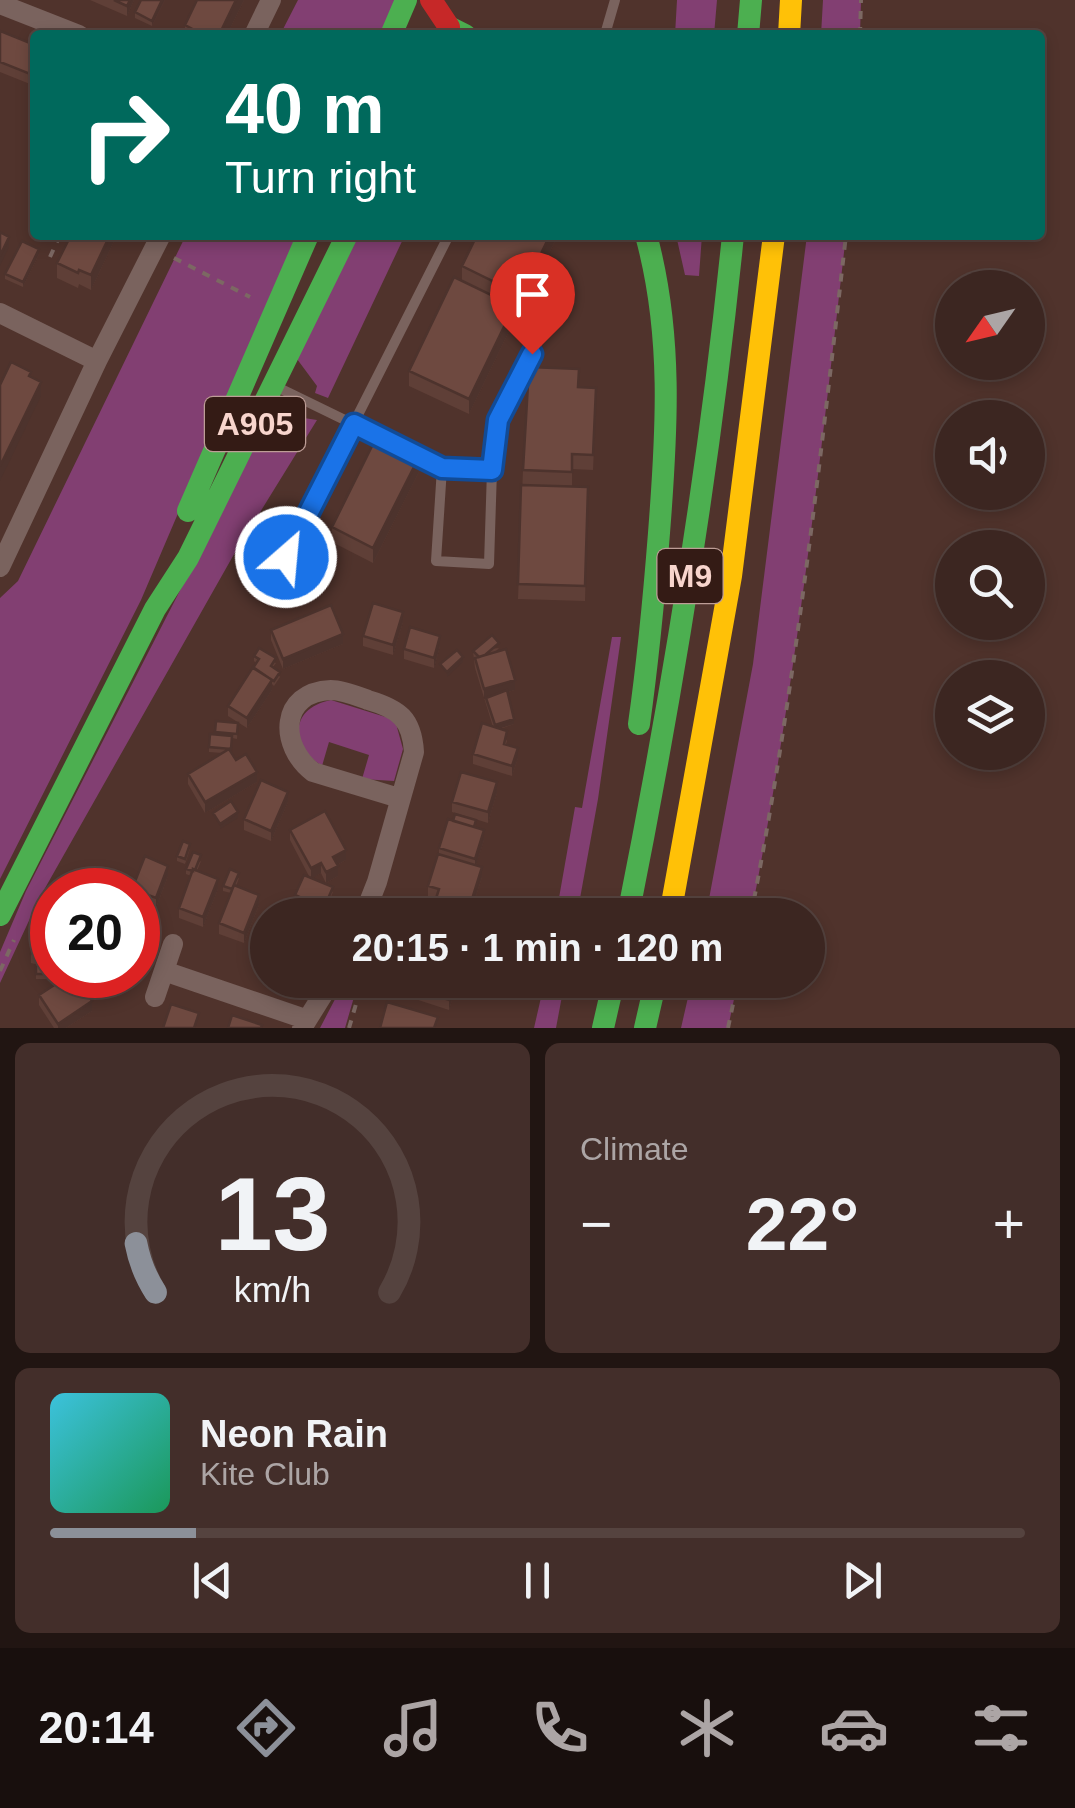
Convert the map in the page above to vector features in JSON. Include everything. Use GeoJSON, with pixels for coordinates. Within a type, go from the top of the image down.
{"type":"FeatureCollection","features":[{"type":"Feature","properties":{"kind":"main road"},"geometry":{"type":"LineString","coordinates":[[393,30],[406,0]]}},
{"type":"Feature","properties":{"kind":"main road"},"geometry":{"type":"LineString","coordinates":[[430,0],[452,30]]}},
{"type":"Feature","properties":{"kind":"main road"},"geometry":{"type":"LineString","coordinates":[[453,30],[458,0]]}},
{"type":"Feature","properties":{"kind":"main road"},"geometry":{"type":"LineString","coordinates":[[748,30],[751,0]]}},
{"type":"Feature","properties":{"kind":"main road"},"geometry":{"type":"LineString","coordinates":[[789,30],[791,0]]}},
{"type":"Feature","properties":{"kind":"main road","name":"A905"},"geometry":{"type":"LineString","coordinates":[[154,610],[170,552],[306,240]]}},
{"type":"Feature","properties":{"kind":"main road","name":"A905"},"geometry":{"type":"LineString","coordinates":[[0,915],[154,610],[188,558],[345,240]]}},
{"type":"Feature","properties":{"kind":"main road"},"geometry":{"type":"LineString","coordinates":[[610,898],[634,761],[651,628],[667,421],[664,324],[647,240]]}},
{"type":"Feature","properties":{"kind":"main road","name":"M9"},"geometry":{"type":"LineString","coordinates":[[632,898],[693,558],[732,240]]}},
{"type":"Feature","properties":{"kind":"main road","name":"M9"},"geometry":{"type":"LineString","coordinates":[[673,898],[726,622],[773,240]]}},
{"type":"Feature","properties":{"kind":"main road"},"geometry":{"type":"LineString","coordinates":[[587,1028],[593,998]]}},
{"type":"Feature","properties":{"kind":"main road"},"geometry":{"type":"LineString","coordinates":[[603,1028],[610,998]]}},
{"type":"Feature","properties":{"kind":"main road"},"geometry":{"type":"LineString","coordinates":[[645,1028],[652,998]]}},
{"type":"Feature","properties":{"kind":"street"},"geometry":{"type":"LineString","coordinates":[[256,30],[271,0]]}},
{"type":"Feature","properties":{"kind":"street"},"geometry":{"type":"LineString","coordinates":[[0,4],[66,30]]}},
{"type":"Feature","properties":{"kind":"street"},"geometry":{"type":"LineString","coordinates":[[0,567],[158,242]]}},
{"type":"Feature","properties":{"kind":"street"},"geometry":{"type":"LineString","coordinates":[[0,313],[97,361]]}},
{"type":"Feature","properties":{"kind":"street"},"geometry":{"type":"LineString","coordinates":[[371,898],[414,752],[413,736],[391,706],[336,690],[306,697],[296,706],[288,721],[290,740],[303,764],[314,772],[399,798]]}},
{"type":"Feature","properties":{"kind":"street"},"geometry":{"type":"LineString","coordinates":[[160,983],[173,944]]}},
{"type":"Feature","properties":{"kind":"street"},"geometry":{"type":"LineString","coordinates":[[164,971],[303,1024],[320,998]]}},
{"type":"Feature","properties":{"kind":"lane"},"geometry":{"type":"LineString","coordinates":[[606,30],[614,0]]}},
{"type":"Feature","properties":{"kind":"lane"},"geometry":{"type":"LineString","coordinates":[[286,557],[446,240]]}},
{"type":"Feature","properties":{"kind":"lane"},"geometry":{"type":"LineString","coordinates":[[442,468],[436,561],[489,564],[498,420],[566,288]]}},
{"type":"Feature","properties":{"kind":"lane"},"geometry":{"type":"LineString","coordinates":[[250,373],[442,468],[492,470]]}},
{"type":"Feature","properties":{"kind":"path"},"geometry":{"type":"LineString","coordinates":[[860,30],[861,0]]}},
{"type":"Feature","properties":{"kind":"path"},"geometry":{"type":"LineString","coordinates":[[50,257],[58,240]]}},
{"type":"Feature","properties":{"kind":"path"},"geometry":{"type":"LineString","coordinates":[[754,898],[771,814],[812,536],[845,240]]}},
{"type":"Feature","properties":{"kind":"path"},"geometry":{"type":"LineString","coordinates":[[158,242],[276,311]]}},
{"type":"Feature","properties":{"kind":"path"},"geometry":{"type":"LineString","coordinates":[[349,1028],[358,998]]}},
{"type":"Feature","properties":{"kind":"path"},"geometry":{"type":"LineString","coordinates":[[728,1028],[734,998]]}},
{"type":"Feature","properties":{"kind":"shaded area"},"geometry":{"type":"Polygon","coordinates":[[[298,0],[398,0],[385,30],[283,30],[298,0]]]}},
{"type":"Feature","properties":{"kind":"shaded area"},"geometry":{"type":"Polygon","coordinates":[[[677,0],[717,0],[714,30],[675,30],[677,0]]]}},
{"type":"Feature","properties":{"kind":"shaded area"},"geometry":{"type":"Polygon","coordinates":[[[823,0],[861,0],[860,30],[821,30],[823,0]]]}},
{"type":"Feature","properties":{"kind":"shaded area"},"geometry":{"type":"Polygon","coordinates":[[[184,240],[295,240],[141,600],[0,879],[0,598],[18,581],[184,240]]]}},
{"type":"Feature","properties":{"kind":"shaded area"},"geometry":{"type":"Polygon","coordinates":[[[356,240],[403,240],[328,398],[315,393],[317,386],[297,359],[356,240]]]}},
{"type":"Feature","properties":{"kind":"shaded area"},"geometry":{"type":"Polygon","coordinates":[[[677,240],[702,240],[699,276],[685,275],[677,240]]]}},
{"type":"Feature","properties":{"kind":"shaded area"},"geometry":{"type":"Polygon","coordinates":[[[806,240],[845,240],[794,661],[754,898],[709,898],[753,664],[806,240]]]}},
{"type":"Feature","properties":{"kind":"shaded area"},"geometry":{"type":"Polygon","coordinates":[[[271,413],[317,420],[233,556],[56,868],[38,868],[271,413]]]}},
{"type":"Feature","properties":{"kind":"shaded area"},"geometry":{"type":"Polygon","coordinates":[[[612,637],[621,637],[580,898],[559,898],[575,807],[582,808],[612,637]]]}},
{"type":"Feature","properties":{"kind":"shaded area"},"geometry":{"type":"Polygon","coordinates":[[[331,700],[395,720],[403,749],[394,781],[362,779],[369,755],[329,742],[322,766],[304,748],[301,719],[317,704],[331,700]]]}},
{"type":"Feature","properties":{"kind":"shaded area"},"geometry":{"type":"Polygon","coordinates":[[[30,883],[30,918],[0,983],[0,952],[30,883]]]}},
{"type":"Feature","properties":{"kind":"shaded area"},"geometry":{"type":"Polygon","coordinates":[[[336,998],[354,998],[345,1028],[320,1028],[336,998]]]}},
{"type":"Feature","properties":{"kind":"shaded area"},"geometry":{"type":"Polygon","coordinates":[[[541,998],[562,998],[556,1028],[534,1028],[541,998]]]}},
{"type":"Feature","properties":{"kind":"shaded area"},"geometry":{"type":"Polygon","coordinates":[[[688,998],[734,998],[728,1028],[681,1028],[688,998]]]}},
{"type":"Feature","properties":{"kind":"building"},"geometry":{"type":"Polygon","coordinates":[[[141,0],[162,0],[152,21],[135,12],[141,0]]]}},
{"type":"Feature","properties":{"kind":"building"},"geometry":{"type":"Polygon","coordinates":[[[197,0],[236,0],[221,30],[194,30],[185,25],[197,0]]]}},
{"type":"Feature","properties":{"kind":"building"},"geometry":{"type":"Polygon","coordinates":[[[0,31],[30,43],[30,74],[0,62],[0,31]]]}},
{"type":"Feature","properties":{"kind":"building"},"geometry":{"type":"Polygon","coordinates":[[[0,232],[9,237],[0,256],[0,232]]]}},
{"type":"Feature","properties":{"kind":"building"},"geometry":{"type":"Polygon","coordinates":[[[68,240],[108,240],[91,275],[57,263],[68,240]]]}},
{"type":"Feature","properties":{"kind":"building"},"geometry":{"type":"Polygon","coordinates":[[[475,240],[548,240],[521,295],[462,266],[475,240]]]}},
{"type":"Feature","properties":{"kind":"building"},"geometry":{"type":"Polygon","coordinates":[[[22,241],[39,249],[23,282],[5,274],[22,241]]]}},
{"type":"Feature","properties":{"kind":"building"},"geometry":{"type":"Polygon","coordinates":[[[454,277],[514,306],[469,399],[409,371],[454,277]]]}},
{"type":"Feature","properties":{"kind":"building"},"geometry":{"type":"Polygon","coordinates":[[[11,362],[41,382],[0,466],[0,385],[11,362]]]}},
{"type":"Feature","properties":{"kind":"building"},"geometry":{"type":"Polygon","coordinates":[[[529,367],[579,369],[578,387],[596,388],[593,455],[572,454],[572,472],[523,470],[529,367]]]}},
{"type":"Feature","properties":{"kind":"building"},"geometry":{"type":"Polygon","coordinates":[[[378,434],[420,455],[373,548],[332,527],[378,434]]]}},
{"type":"Feature","properties":{"kind":"building"},"geometry":{"type":"Polygon","coordinates":[[[521,485],[588,487],[585,586],[518,584],[521,485]]]}},
{"type":"Feature","properties":{"kind":"building"},"geometry":{"type":"Polygon","coordinates":[[[373,603],[403,612],[393,645],[363,636],[373,603]]]}},
{"type":"Feature","properties":{"kind":"building"},"geometry":{"type":"Polygon","coordinates":[[[331,605],[343,634],[283,659],[271,630],[331,605]]]}},
{"type":"Feature","properties":{"kind":"building"},"geometry":{"type":"Polygon","coordinates":[[[410,627],[440,636],[434,658],[404,649],[410,627]]]}},
{"type":"Feature","properties":{"kind":"building"},"geometry":{"type":"Polygon","coordinates":[[[492,635],[499,643],[479,657],[473,651],[492,635]]]}},
{"type":"Feature","properties":{"kind":"building"},"geometry":{"type":"Polygon","coordinates":[[[259,648],[276,658],[271,666],[280,672],[274,681],[253,668],[259,659],[254,656],[259,648]]]}},
{"type":"Feature","properties":{"kind":"building"},"geometry":{"type":"Polygon","coordinates":[[[506,649],[515,680],[484,689],[475,658],[506,649]]]}},
{"type":"Feature","properties":{"kind":"building"},"geometry":{"type":"Polygon","coordinates":[[[457,650],[463,657],[447,672],[440,664],[457,650]]]}},
{"type":"Feature","properties":{"kind":"building"},"geometry":{"type":"Polygon","coordinates":[[[253,667],[272,680],[247,718],[228,706],[253,667]]]}},
{"type":"Feature","properties":{"kind":"building"},"geometry":{"type":"Polygon","coordinates":[[[507,690],[514,719],[495,725],[486,698],[507,690]]]}},
{"type":"Feature","properties":{"kind":"building"},"geometry":{"type":"Polygon","coordinates":[[[216,721],[238,723],[237,734],[215,732],[216,721]]]}},
{"type":"Feature","properties":{"kind":"building"},"geometry":{"type":"Polygon","coordinates":[[[482,723],[507,731],[504,744],[518,748],[512,766],[473,754],[482,723]]]}},
{"type":"Feature","properties":{"kind":"building"},"geometry":{"type":"Polygon","coordinates":[[[210,734],[232,736],[231,749],[209,747],[210,734]]]}},
{"type":"Feature","properties":{"kind":"building"},"geometry":{"type":"Polygon","coordinates":[[[229,749],[236,760],[246,754],[257,772],[205,802],[188,774],[229,749]]]}},
{"type":"Feature","properties":{"kind":"building"},"geometry":{"type":"Polygon","coordinates":[[[461,772],[497,782],[488,812],[452,802],[461,772]]]}},
{"type":"Feature","properties":{"kind":"building"},"geometry":{"type":"Polygon","coordinates":[[[261,780],[288,792],[271,831],[244,819],[261,780]]]}},
{"type":"Feature","properties":{"kind":"building"},"geometry":{"type":"Polygon","coordinates":[[[231,801],[238,812],[220,824],[213,813],[231,801]]]}},
{"type":"Feature","properties":{"kind":"building"},"geometry":{"type":"Polygon","coordinates":[[[325,811],[346,850],[333,857],[338,866],[326,872],[321,863],[311,868],[290,830],[325,811]]]}},
{"type":"Feature","properties":{"kind":"building"},"geometry":{"type":"Polygon","coordinates":[[[455,814],[476,820],[474,827],[453,821],[455,814]]]}},
{"type":"Feature","properties":{"kind":"building"},"geometry":{"type":"Polygon","coordinates":[[[448,819],[484,830],[475,859],[439,848],[448,819]]]}},
{"type":"Feature","properties":{"kind":"building"},"geometry":{"type":"Polygon","coordinates":[[[183,841],[190,844],[185,859],[177,856],[183,841]]]}},
{"type":"Feature","properties":{"kind":"building"},"geometry":{"type":"Polygon","coordinates":[[[193,852],[201,855],[193,871],[186,869],[193,852]]]}},
{"type":"Feature","properties":{"kind":"building"},"geometry":{"type":"Polygon","coordinates":[[[438,854],[482,867],[472,898],[436,898],[439,889],[428,886],[438,854]]]}},
{"type":"Feature","properties":{"kind":"building"},"geometry":{"type":"Polygon","coordinates":[[[145,856],[168,866],[160,887],[160,868],[140,868],[145,856]]]}},
{"type":"Feature","properties":{"kind":"building"},"geometry":{"type":"Polygon","coordinates":[[[193,869],[218,879],[203,917],[179,908],[193,869]]]}},
{"type":"Feature","properties":{"kind":"building"},"geometry":{"type":"Polygon","coordinates":[[[230,869],[239,873],[232,889],[223,886],[230,869]]]}},
{"type":"Feature","properties":{"kind":"building"},"geometry":{"type":"Polygon","coordinates":[[[304,875],[333,887],[328,898],[295,895],[304,875]]]}},
{"type":"Feature","properties":{"kind":"building"},"geometry":{"type":"Polygon","coordinates":[[[234,885],[259,895],[250,898],[250,918],[244,933],[219,923],[234,885]]]}},
{"type":"Feature","properties":{"kind":"building"},"geometry":{"type":"Polygon","coordinates":[[[41,998],[90,998],[92,1001],[58,1024],[41,998]]]}},
{"type":"Feature","properties":{"kind":"building"},"geometry":{"type":"Polygon","coordinates":[[[387,1002],[438,1017],[434,1028],[380,1028],[387,1002]]]}},
{"type":"Feature","properties":{"kind":"building"},"geometry":{"type":"Polygon","coordinates":[[[171,1004],[199,1013],[194,1028],[163,1028],[171,1004]]]}},
{"type":"Feature","properties":{"kind":"building"},"geometry":{"type":"Polygon","coordinates":[[[232,1015],[262,1025],[261,1028],[228,1028],[232,1015]]]}},
{"type":"Feature","properties":{"kind":"traffic: fast"},"geometry":{"type":"LineString","coordinates":[[393,30],[406,0]]}},
{"type":"Feature","properties":{"kind":"traffic: fast"},"geometry":{"type":"LineString","coordinates":[[748,30],[751,0]]}},
{"type":"Feature","properties":{"kind":"traffic: fast"},"geometry":{"type":"LineString","coordinates":[[449,27],[455,30]]}},
{"type":"Feature","properties":{"kind":"traffic: fast"},"geometry":{"type":"LineString","coordinates":[[188,511],[306,240]]}},
{"type":"Feature","properties":{"kind":"traffic: fast"},"geometry":{"type":"LineString","coordinates":[[0,915],[155,609],[188,558],[345,240]]}},
{"type":"Feature","properties":{"kind":"traffic: fast"},"geometry":{"type":"LineString","coordinates":[[639,724],[655,581],[666,420],[661,309],[647,240]]}},
{"type":"Feature","properties":{"kind":"traffic: fast"},"geometry":{"type":"LineString","coordinates":[[631,898],[689,576],[732,240]]}},
{"type":"Feature","properties":{"kind":"traffic: fast"},"geometry":{"type":"LineString","coordinates":[[603,1028],[610,998]]}},
{"type":"Feature","properties":{"kind":"traffic: fast"},"geometry":{"type":"LineString","coordinates":[[645,1028],[652,998]]}},
{"type":"Feature","properties":{"kind":"traffic: slow"},"geometry":{"type":"LineString","coordinates":[[789,30],[791,0]]}},
{"type":"Feature","properties":{"kind":"traffic: slow"},"geometry":{"type":"LineString","coordinates":[[673,898],[731,576],[773,240]]}},
{"type":"Feature","properties":{"kind":"traffic: jam"},"geometry":{"type":"LineString","coordinates":[[431,0],[449,27]]}},
{"type":"Feature","properties":{"kind":"route"},"geometry":{"type":"LineString","coordinates":[[286,557],[354,424],[442,468],[492,470],[498,420],[532,354]]}}]}
